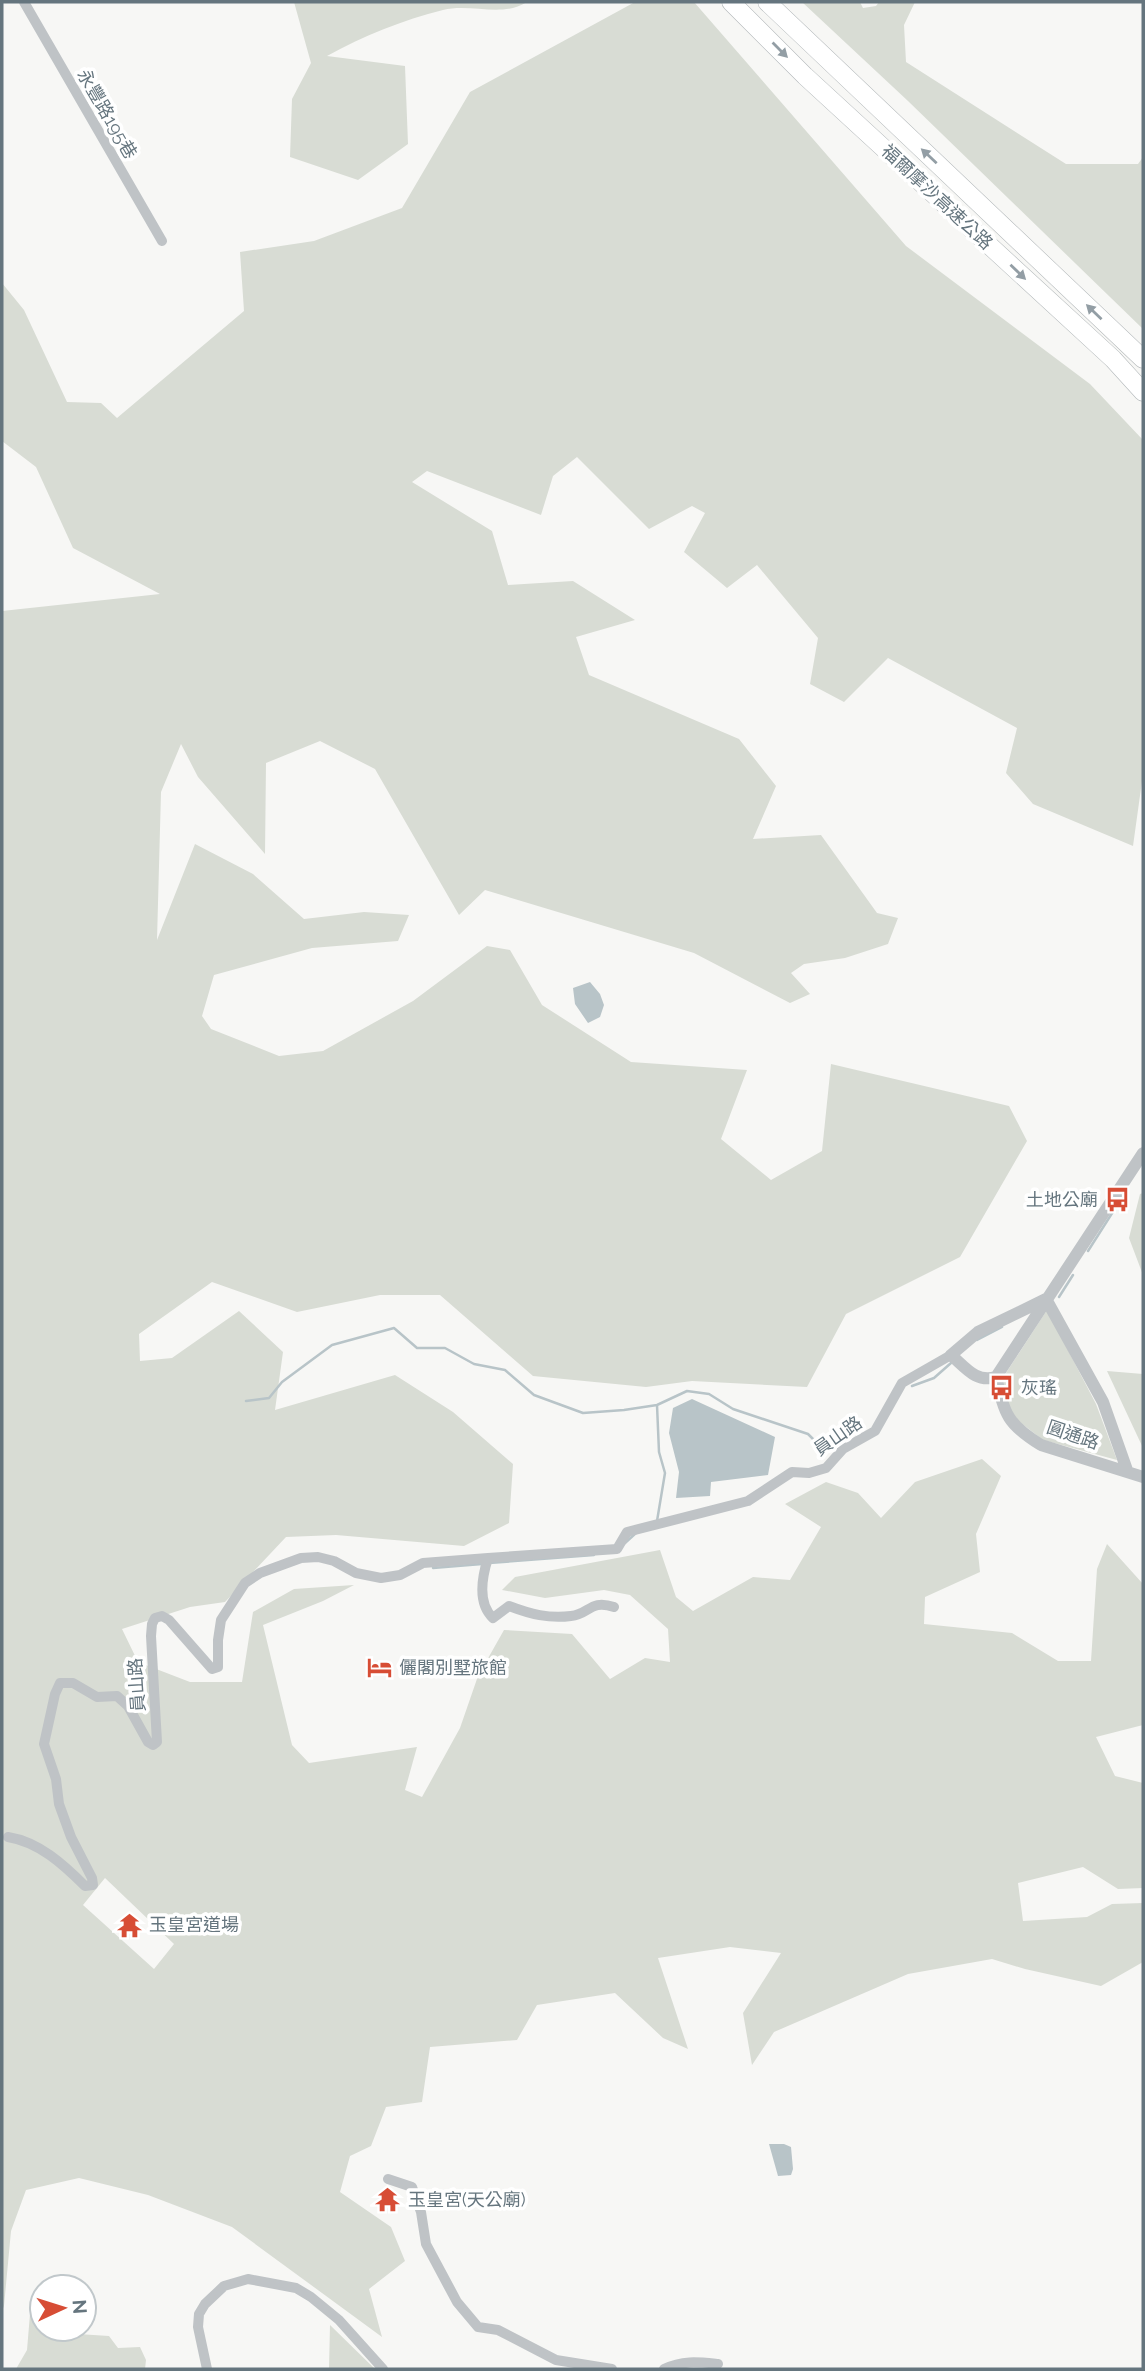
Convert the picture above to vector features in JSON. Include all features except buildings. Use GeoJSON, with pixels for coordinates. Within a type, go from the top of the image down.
{"type":"FeatureCollection","features":[{"type":"Feature","properties":{"kind":"highway","name":"福爾摩沙高速公路"},"geometry":{"type":"LineString","coordinates":[[731,2],[806,76],[1113,359],[1143,392]]}},
{"type":"Feature","properties":{"kind":"highway","name":"福爾摩沙高速公路"},"geometry":{"type":"LineString","coordinates":[[767,2],[1143,359]]}},
{"type":"Feature","properties":{"kind":"street","name":"永豐路195巷"},"geometry":{"type":"LineString","coordinates":[[24,2],[162,242]]}},
{"type":"Feature","properties":{"kind":"street"},"geometry":{"type":"LineString","coordinates":[[954,1358],[976,1378],[998,1383],[1046,1299],[1143,1153]]}},
{"type":"Feature","properties":{"kind":"street"},"geometry":{"type":"LineString","coordinates":[[1046,1299],[1103,1402],[1127,1470]]}},
{"type":"Feature","properties":{"kind":"street","name":"員山路"},"geometry":{"type":"LineString","coordinates":[[8,1837],[18,1839],[56,1858],[85,1886],[93,1885],[59,1804],[56,1779],[44,1744],[55,1694],[60,1683],[73,1683],[97,1697],[117,1696],[128,1706],[148,1742],[153,1745],[157,1742],[151,1636],[155,1618],[162,1615],[169,1620],[212,1669],[218,1667],[221,1620],[245,1583],[260,1573],[301,1558],[318,1557],[334,1561],[356,1573],[381,1578],[400,1575],[423,1563],[617,1549],[627,1532],[748,1501],[792,1472],[809,1473],[826,1468],[843,1449],[875,1431],[902,1383],[954,1358],[978,1332],[1046,1299]]}},
{"type":"Feature","properties":{"kind":"street","name":"圓通路"},"geometry":{"type":"LineString","coordinates":[[998,1383],[1007,1416],[1027,1436],[1041,1445],[1143,1477]]}},
{"type":"Feature","properties":{"kind":"street"},"geometry":{"type":"LineString","coordinates":[[488,1558],[483,1573],[483,1601],[493,1618],[509,1606],[531,1615],[547,1616],[574,1616],[592,1605],[614,1607]]}},
{"type":"Feature","properties":{"kind":"street"},"geometry":{"type":"LineString","coordinates":[[388,2179],[412,2187],[421,2212],[426,2244],[457,2302],[478,2327],[498,2330],[556,2360],[611,2369]]}},
{"type":"Feature","properties":{"kind":"street"},"geometry":{"type":"LineString","coordinates":[[207,2369],[198,2327],[199,2314],[205,2304],[225,2286],[248,2279],[296,2288],[311,2297],[339,2320],[383,2369]]}},
{"type":"Feature","properties":{"kind":"street"},"geometry":{"type":"LineString","coordinates":[[664,2369],[677,2363],[692,2361],[719,2364]]}},
{"type":"Feature","properties":{"kind":"shaded area"},"geometry":{"type":"Polygon","coordinates":[[[294,2],[527,2],[507,9],[454,8],[428,14],[384,29],[327,56],[405,66],[408,144],[358,180],[290,157],[292,99],[311,63],[294,2]]]}},
{"type":"Feature","properties":{"kind":"shaded area"},"geometry":{"type":"Polygon","coordinates":[[[635,2],[694,2],[906,246],[1090,384],[1143,440],[1143,774],[1133,846],[1033,804],[1006,773],[1017,728],[888,658],[844,702],[810,684],[818,638],[757,565],[727,588],[684,552],[705,513],[692,506],[649,529],[577,457],[553,476],[541,515],[427,471],[412,482],[492,531],[508,585],[573,581],[635,620],[576,637],[589,675],[739,739],[776,786],[753,839],[821,835],[877,913],[898,918],[888,944],[845,958],[804,964],[791,973],[810,994],[790,1003],[694,953],[485,890],[459,915],[375,769],[320,741],[266,763],[265,854],[198,777],[181,744],[161,792],[157,940],[195,844],[253,874],[304,919],[364,912],[409,915],[398,941],[312,948],[214,975],[202,1016],[211,1029],[279,1056],[323,1051],[413,1001],[487,946],[510,950],[542,1005],[631,1062],[747,1070],[721,1139],[771,1180],[822,1151],[831,1064],[1009,1106],[1027,1141],[960,1257],[846,1314],[807,1387],[692,1381],[646,1387],[533,1376],[440,1295],[380,1295],[297,1312],[212,1282],[139,1334],[140,1361],[172,1358],[239,1311],[283,1352],[275,1410],[395,1375],[453,1412],[513,1464],[509,1523],[464,1546],[336,1535],[286,1537],[225,1602],[190,1607],[122,1629],[138,1662],[190,1682],[242,1682],[253,1612],[294,1589],[354,1585],[323,1601],[263,1625],[292,1745],[309,1763],[417,1747],[405,1790],[422,1797],[460,1728],[478,1676],[504,1630],[572,1634],[610,1679],[645,1658],[670,1662],[668,1629],[630,1595],[604,1590],[545,1598],[502,1590],[515,1577],[660,1550],[676,1597],[693,1611],[753,1577],[790,1580],[821,1527],[785,1504],[826,1482],[858,1493],[881,1518],[915,1482],[982,1459],[1001,1476],[976,1534],[980,1572],[925,1597],[924,1624],[1012,1633],[1058,1661],[1091,1661],[1097,1569],[1107,1544],[1143,1584],[1143,1725],[1096,1737],[1115,1776],[1143,1783],[1143,1888],[1118,1889],[1083,1867],[1018,1883],[1023,1921],[1087,1917],[1112,1904],[1143,1903],[1143,1962],[1101,1986],[992,1959],[908,1974],[774,2032],[752,2065],[743,2013],[781,1953],[730,1947],[658,1958],[688,2049],[663,2038],[615,1993],[537,2005],[517,2040],[430,2047],[422,2102],[386,2107],[371,2146],[350,2156],[340,2192],[391,2227],[405,2261],[369,2289],[382,2337],[232,2227],[148,2195],[79,2178],[26,2190],[11,2231],[2,2311],[2,611],[160,594],[73,548],[36,467],[2,441],[2,283],[24,310],[67,402],[101,403],[117,418],[244,311],[240,252],[314,241],[402,208],[470,92],[635,2]],[[105,1878],[83,1905],[154,1969],[174,1944],[105,1878]]]}},
{"type":"Feature","properties":{"kind":"shaded area"},"geometry":{"type":"Polygon","coordinates":[[[802,2],[860,2],[863,8],[876,6],[879,2],[915,2],[904,25],[906,62],[1066,164],[1138,164],[1143,157],[1143,329],[908,101],[802,2]]]}},
{"type":"Feature","properties":{"kind":"shaded area"},"geometry":{"type":"Polygon","coordinates":[[[590,982],[600,994],[604,1005],[600,1017],[588,1023],[575,1004],[573,988],[590,982]]]}},
{"type":"Feature","properties":{"kind":"shaded area"},"geometry":{"type":"Polygon","coordinates":[[[1143,1193],[1143,1275],[1129,1238],[1140,1194],[1143,1193]]]}},
{"type":"Feature","properties":{"kind":"shaded area"},"geometry":{"type":"Polygon","coordinates":[[[1047,1310],[1096,1404],[1117,1460],[1043,1440],[1016,1419],[995,1390],[1047,1310]]]}},
{"type":"Feature","properties":{"kind":"shaded area"},"geometry":{"type":"Polygon","coordinates":[[[1107,1371],[1143,1374],[1143,1448],[1107,1371]]]}},
{"type":"Feature","properties":{"kind":"shaded area"},"geometry":{"type":"Polygon","coordinates":[[[692,1399],[775,1437],[768,1475],[711,1482],[710,1496],[676,1498],[679,1472],[669,1433],[673,1408],[692,1399]]]}},
{"type":"Feature","properties":{"kind":"shaded area"},"geometry":{"type":"Polygon","coordinates":[[[769,2144],[791,2147],[791,2175],[778,2176],[769,2144]]]}},
{"type":"Feature","properties":{"kind":"shaded area"},"geometry":{"type":"Polygon","coordinates":[[[330,2325],[375,2369],[329,2369],[330,2325]]]}},
{"type":"Feature","properties":{"kind":"shaded area"},"geometry":{"type":"Polygon","coordinates":[[[98,2335],[109,2336],[118,2348],[140,2347],[146,2360],[145,2369],[16,2369],[27,2350],[28,2338],[28,2343],[98,2343],[98,2335]]]}},
{"type":"Feature","properties":{"kind":"waterway"},"geometry":{"type":"LineString","coordinates":[[1088,1251],[1123,1196]]}},
{"type":"Feature","properties":{"kind":"waterway"},"geometry":{"type":"LineString","coordinates":[[1059,1297],[1073,1275]]}},
{"type":"Feature","properties":{"kind":"waterway"},"geometry":{"type":"LineString","coordinates":[[977,1340],[1002,1327]]}},
{"type":"Feature","properties":{"kind":"waterway"},"geometry":{"type":"LineString","coordinates":[[246,1401],[269,1398],[282,1382],[332,1345],[394,1328],[417,1348],[445,1348],[474,1364],[505,1370],[534,1395],[583,1413],[657,1405],[687,1391],[709,1394],[733,1409],[808,1434],[818,1444],[837,1451]]}},
{"type":"Feature","properties":{"kind":"waterway"},"geometry":{"type":"LineString","coordinates":[[912,1386],[934,1378],[951,1363]]}},
{"type":"Feature","properties":{"kind":"waterway"},"geometry":{"type":"LineString","coordinates":[[657,1405],[659,1452],[665,1473],[657,1521]]}},
{"type":"Feature","properties":{"kind":"waterway"},"geometry":{"type":"LineString","coordinates":[[625,1543],[636,1533]]}},
{"type":"Feature","properties":{"kind":"waterway"},"geometry":{"type":"LineString","coordinates":[[489,1563],[594,1555]]}},
{"type":"Feature","properties":{"kind":"waterway"},"geometry":{"type":"LineString","coordinates":[[433,1568],[482,1564]]}},
{"type":"Feature","properties":{"kind":"place","name":"土地公廟"},"geometry":{"type":"Point","coordinates":[1118,1200]}},
{"type":"Feature","properties":{"kind":"place","name":"灰瑤"},"geometry":{"type":"Point","coordinates":[1001,1388]}},
{"type":"Feature","properties":{"kind":"place","name":"儷閣別墅旅館"},"geometry":{"type":"Point","coordinates":[379,1668]}},
{"type":"Feature","properties":{"kind":"place","name":"玉皇宮道場"},"geometry":{"type":"Point","coordinates":[129,1925]}},
{"type":"Feature","properties":{"kind":"place","name":"玉皇宮(天公廟)"},"geometry":{"type":"Point","coordinates":[388,2200]}}]}
